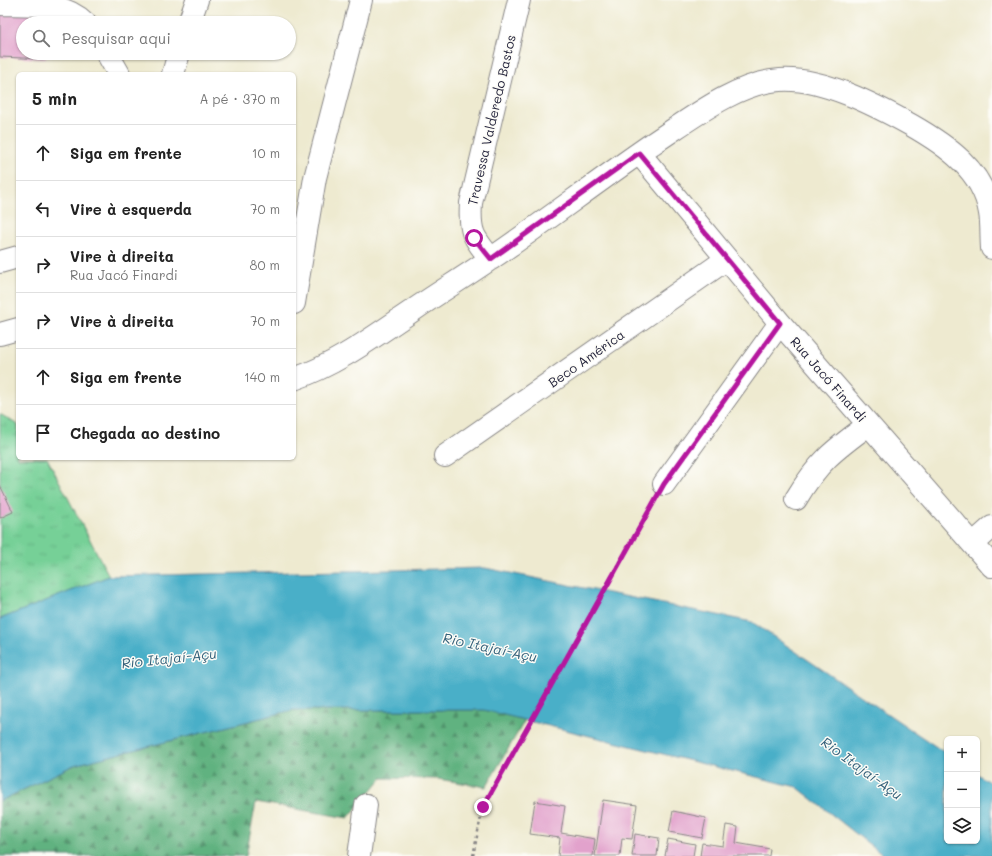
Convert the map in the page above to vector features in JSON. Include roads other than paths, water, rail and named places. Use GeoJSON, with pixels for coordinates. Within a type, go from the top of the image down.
{"type":"FeatureCollection","features":[{"type":"Feature","properties":{"kind":"street"},"geometry":{"type":"LineString","coordinates":[[191,16],[197,0]]}},
{"type":"Feature","properties":{"kind":"street"},"geometry":{"type":"LineString","coordinates":[[296,291],[315,178],[361,0]]}},
{"type":"Feature","properties":{"kind":"street","name":"Travessa Valderedo Bastos"},"geometry":{"type":"LineString","coordinates":[[491,259],[474,238],[470,221],[471,203],[519,0]]}},
{"type":"Feature","properties":{"kind":"street"},"geometry":{"type":"LineString","coordinates":[[0,4],[59,4],[77,16]]}},
{"type":"Feature","properties":{"kind":"street"},"geometry":{"type":"LineString","coordinates":[[111,60],[118,72]]}},
{"type":"Feature","properties":{"kind":"street"},"geometry":{"type":"LineString","coordinates":[[174,72],[177,60]]}},
{"type":"Feature","properties":{"kind":"street"},"geometry":{"type":"LineString","coordinates":[[296,378],[312,373],[337,360],[491,259],[639,153],[704,110],[755,85],[779,80],[805,80],[830,87],[888,112],[945,147],[964,163],[976,177],[985,193],[990,214],[992,248]]}},
{"type":"Feature","properties":{"kind":"street","name":"Rua Jacó Finardi"},"geometry":{"type":"LineString","coordinates":[[639,153],[780,323],[974,543],[992,566]]}},
{"type":"Feature","properties":{"kind":"street"},"geometry":{"type":"LineString","coordinates":[[0,262],[16,258]]}},
{"type":"Feature","properties":{"kind":"street","name":"Beco América"},"geometry":{"type":"LineString","coordinates":[[445,456],[727,259]]}},
{"type":"Feature","properties":{"kind":"street"},"geometry":{"type":"LineString","coordinates":[[664,484],[780,323]]}},
{"type":"Feature","properties":{"kind":"street"},"geometry":{"type":"LineString","coordinates":[[0,334],[16,330]]}},
{"type":"Feature","properties":{"kind":"street"},"geometry":{"type":"LineString","coordinates":[[796,499],[810,476],[831,452],[868,424]]}},
{"type":"Feature","properties":{"kind":"street"},"geometry":{"type":"LineString","coordinates":[[974,543],[992,527]]}},
{"type":"Feature","properties":{"kind":"street"},"geometry":{"type":"LineString","coordinates":[[361,856],[366,805]]}},
{"type":"Feature","properties":{"kind":"water","name":"Rio Itajaí-Açu"},"geometry":{"type":"Polygon","coordinates":[[[485,568],[752,622],[944,752],[944,844],[980,844],[980,776],[992,784],[992,856],[884,856],[797,787],[484,710],[293,710],[74,765],[0,801],[0,619],[109,576],[485,568]]]}}]}
